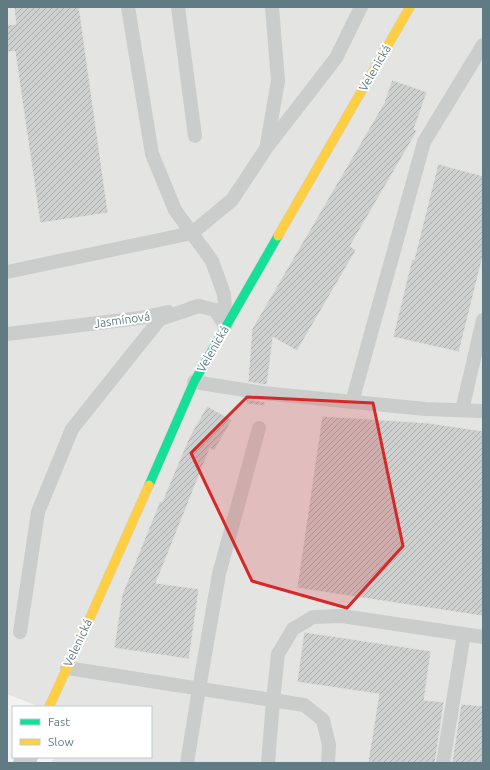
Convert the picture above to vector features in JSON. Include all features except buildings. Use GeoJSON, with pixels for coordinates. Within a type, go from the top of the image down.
{"type":"FeatureCollection","features":[{"type":"Feature","properties":{"kind":"street","name":"Velenická"},"geometry":{"type":"LineString","coordinates":[[49,706],[194,382],[410,7]]}},
{"type":"Feature","properties":{"kind":"lane"},"geometry":{"type":"LineString","coordinates":[[128,7],[152,154],[175,210],[212,261],[224,294],[226,327]]}},
{"type":"Feature","properties":{"kind":"lane"},"geometry":{"type":"LineString","coordinates":[[178,7],[195,136]]}},
{"type":"Feature","properties":{"kind":"lane"},"geometry":{"type":"LineString","coordinates":[[267,147],[278,81],[272,7]]}},
{"type":"Feature","properties":{"kind":"lane"},"geometry":{"type":"LineString","coordinates":[[7,272],[192,233],[232,200],[267,147],[336,58],[360,7]]}},
{"type":"Feature","properties":{"kind":"lane"},"geometry":{"type":"LineString","coordinates":[[352,402],[424,142],[483,45]]}},
{"type":"Feature","properties":{"kind":"lane"},"geometry":{"type":"LineString","coordinates":[[20,632],[38,512],[72,429],[160,319],[199,306],[215,310],[226,327]]}},
{"type":"Feature","properties":{"kind":"lane","name":"Jasmínová"},"geometry":{"type":"LineString","coordinates":[[7,334],[140,318],[199,306]]}},
{"type":"Feature","properties":{"kind":"lane"},"geometry":{"type":"LineString","coordinates":[[462,410],[483,320]]}},
{"type":"Feature","properties":{"kind":"lane"},"geometry":{"type":"LineString","coordinates":[[194,382],[263,393],[425,410],[483,411]]}},
{"type":"Feature","properties":{"kind":"lane"},"geometry":{"type":"LineString","coordinates":[[187,763],[219,574],[259,428]]}},
{"type":"Feature","properties":{"kind":"lane"},"geometry":{"type":"LineString","coordinates":[[268,763],[278,654],[292,629],[313,617],[342,616],[483,637]]}},
{"type":"Feature","properties":{"kind":"lane"},"geometry":{"type":"LineString","coordinates":[[443,763],[464,634]]}},
{"type":"Feature","properties":{"kind":"lane"},"geometry":{"type":"LineString","coordinates":[[67,668],[304,705],[323,720],[329,745],[328,763]]}},
{"type":"Feature","properties":{"kind":"highlighted area"},"geometry":{"type":"Polygon","coordinates":[[[247,397],[373,403],[403,546],[347,608],[252,581],[191,453],[247,397]]]}},
{"type":"Feature","properties":{"kind":"shaded area"},"geometry":{"type":"Polygon","coordinates":[[[7,7],[483,7],[483,763],[51,763],[54,758],[152,758],[152,706],[37,706],[7,694],[7,7]]]}},
{"type":"Feature","properties":{"kind":"traffic: fast"},"geometry":{"type":"LineString","coordinates":[[149,485],[194,382],[278,236]]}},
{"type":"Feature","properties":{"kind":"traffic: slow"},"geometry":{"type":"LineString","coordinates":[[278,236],[410,7]]}},
{"type":"Feature","properties":{"kind":"traffic: slow"},"geometry":{"type":"LineString","coordinates":[[49,706],[149,485]]}}]}
